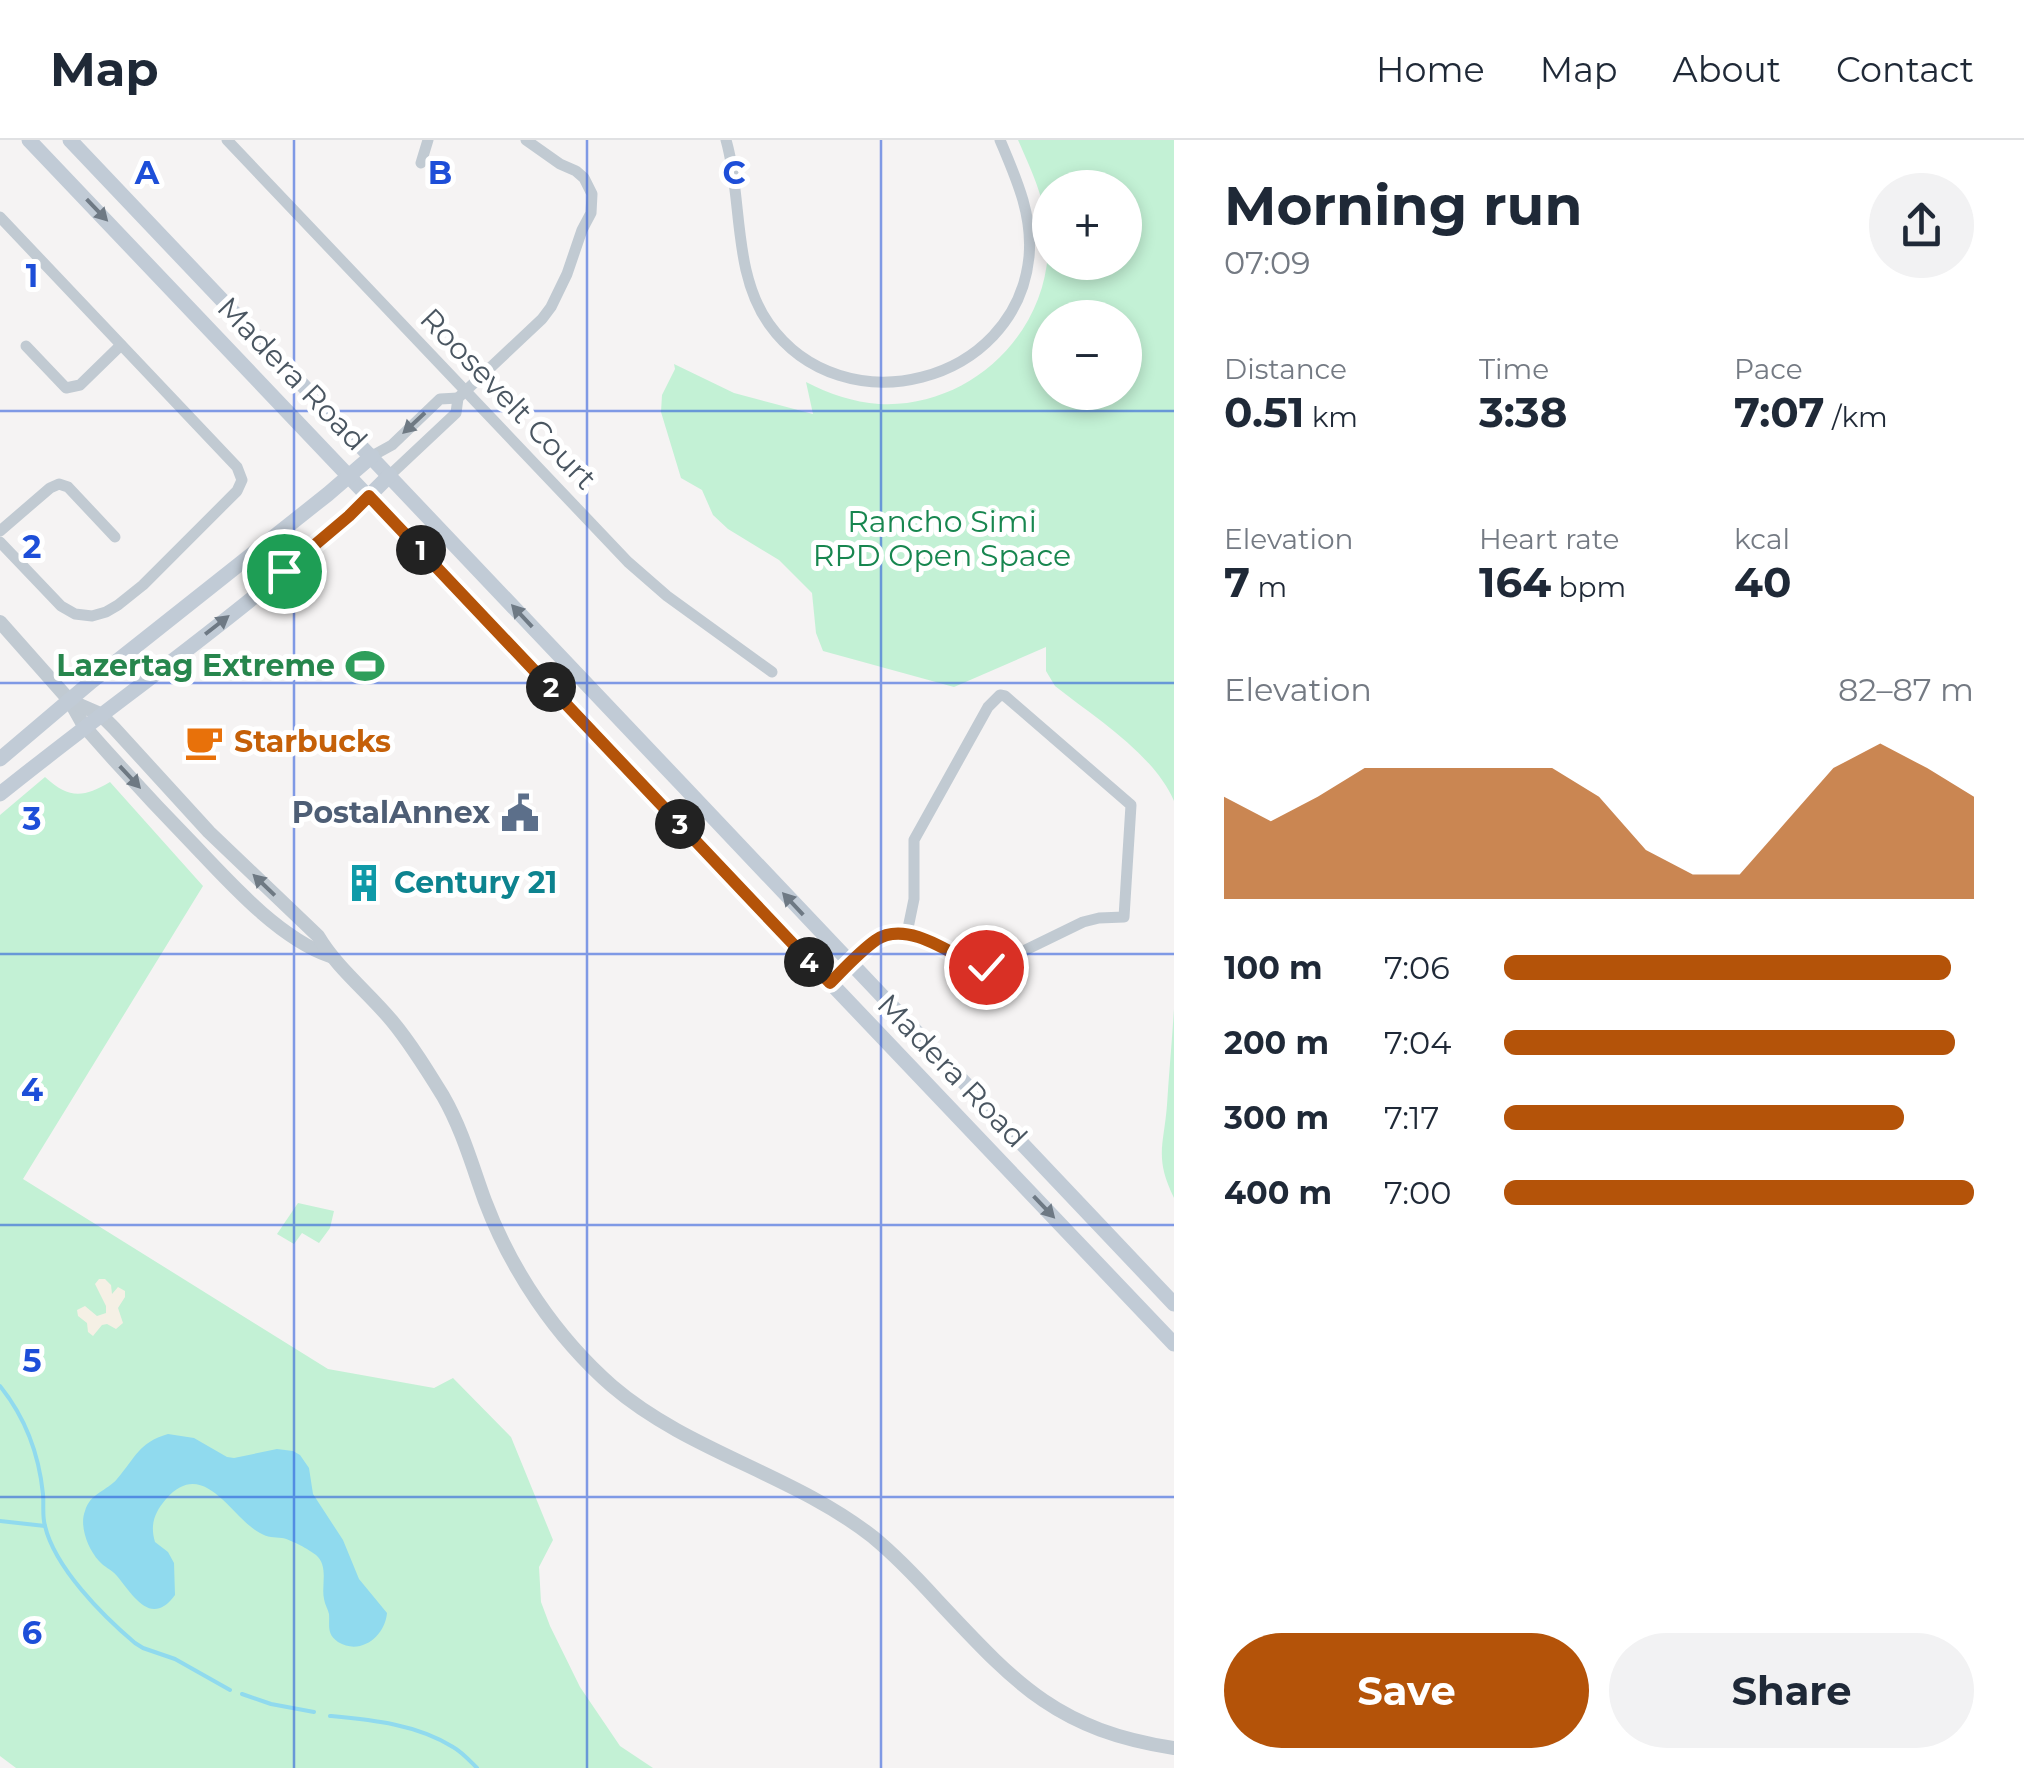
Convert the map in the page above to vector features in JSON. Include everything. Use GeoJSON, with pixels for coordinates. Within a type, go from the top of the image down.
{"type":"FeatureCollection","features":[{"type":"Feature","properties":{"kind":"main road","name":"Madera Road"},"geometry":{"type":"LineString","coordinates":[[29,140],[1174,1344]]}},
{"type":"Feature","properties":{"kind":"main road","name":"Madera Road"},"geometry":{"type":"LineString","coordinates":[[70,140],[1174,1304]]}},
{"type":"Feature","properties":{"kind":"main road"},"geometry":{"type":"LineString","coordinates":[[0,759],[372,456]]}},
{"type":"Feature","properties":{"kind":"main road"},"geometry":{"type":"LineString","coordinates":[[0,794],[225,620],[349,516],[390,475]]}},
{"type":"Feature","properties":{"kind":"street","name":"Roosevelt Court"},"geometry":{"type":"LineString","coordinates":[[227,140],[462,395],[647,580],[772,672]]}},
{"type":"Feature","properties":{"kind":"street"},"geometry":{"type":"LineString","coordinates":[[421,164],[428,140]]}},
{"type":"Feature","properties":{"kind":"street"},"geometry":{"type":"LineString","coordinates":[[390,475],[456,412],[462,395],[542,319],[551,307],[591,213],[590,186],[576,172],[526,140]]}},
{"type":"Feature","properties":{"kind":"street"},"geometry":{"type":"LineString","coordinates":[[726,140],[746,270],[768,323],[812,363],[833,373],[878,383],[934,375],[958,364],[993,336],[1019,297],[1026,277],[1029,233],[1021,189],[1000,140]]}},
{"type":"Feature","properties":{"kind":"street"},"geometry":{"type":"LineString","coordinates":[[0,217],[236,467],[242,480],[236,491],[143,585],[118,605],[92,616],[75,614],[61,606],[0,542]]}},
{"type":"Feature","properties":{"kind":"street"},"geometry":{"type":"LineString","coordinates":[[26,346],[66,388],[74,388],[121,345]]}},
{"type":"Feature","properties":{"kind":"street"},"geometry":{"type":"LineString","coordinates":[[372,456],[392,445],[440,399],[462,395]]}},
{"type":"Feature","properties":{"kind":"street"},"geometry":{"type":"LineString","coordinates":[[0,531],[58,484],[68,487],[115,537]]}},
{"type":"Feature","properties":{"kind":"street"},"geometry":{"type":"LineString","coordinates":[[0,622],[70,701],[84,726],[231,884],[312,950],[330,956]]}},
{"type":"Feature","properties":{"kind":"street"},"geometry":{"type":"LineString","coordinates":[[830,983],[884,936],[907,933],[976,966],[986,967],[1084,922],[1124,917],[1131,805],[1000,694],[988,707],[914,840],[914,899],[907,933]]}},
{"type":"Feature","properties":{"kind":"street"},"geometry":{"type":"LineString","coordinates":[[70,701],[100,714],[210,832],[318,936],[330,956],[392,1022],[445,1100],[464,1138],[498,1234],[517,1268],[562,1333],[598,1373],[678,1432],[796,1488],[860,1527],[904,1565],[1004,1670],[1043,1702],[1105,1733],[1174,1748]]}},
{"type":"Feature","properties":{"kind":"green space","name":"Rancho Simi RPD Open Space"},"geometry":{"type":"Polygon","coordinates":[[[1018,140],[1174,140],[1174,801],[1138,752],[1055,686],[1046,671],[1046,647],[954,687],[823,651],[816,633],[812,593],[779,560],[728,529],[713,515],[702,490],[681,478],[661,412],[662,395],[674,364],[734,393],[813,414],[806,382],[841,397],[879,404],[911,402],[942,394],[995,362],[1032,313],[1032,410],[1142,410],[1142,300],[1037,300],[1043,280],[1142,280],[1142,170],[1032,170],[1032,174],[1018,140]]]}},
{"type":"Feature","properties":{"kind":"green space"},"geometry":{"type":"Polygon","coordinates":[[[45,777],[76,794],[110,782],[203,886],[23,1179],[328,1369],[434,1388],[453,1378],[511,1437],[553,1540],[539,1567],[541,1602],[580,1687],[620,1746],[653,1768],[16,1768],[0,1756],[0,815],[45,777]]]}},
{"type":"Feature","properties":{"kind":"green space"},"geometry":{"type":"Polygon","coordinates":[[[1174,1009],[1174,1198],[1164,1172],[1162,1151],[1174,1009]]]}},
{"type":"Feature","properties":{"kind":"green space"},"geometry":{"type":"Polygon","coordinates":[[[298,1203],[334,1211],[330,1228],[319,1243],[302,1233],[294,1244],[277,1234],[298,1203]]]}},
{"type":"Feature","properties":{"kind":"sand"},"geometry":{"type":"Polygon","coordinates":[[[99,1279],[111,1285],[112,1294],[118,1287],[125,1291],[118,1308],[123,1323],[116,1329],[102,1325],[93,1336],[77,1310],[85,1306],[97,1316],[106,1313],[95,1284],[99,1279]]]}},
{"type":"Feature","properties":{"kind":"water"},"geometry":{"type":"Polygon","coordinates":[[[168,1434],[194,1438],[227,1457],[277,1449],[300,1455],[309,1468],[313,1494],[343,1540],[359,1579],[387,1613],[377,1636],[355,1647],[334,1639],[324,1599],[322,1565],[316,1555],[290,1540],[260,1533],[216,1494],[193,1484],[166,1499],[153,1525],[155,1542],[174,1563],[175,1595],[158,1609],[136,1599],[95,1556],[86,1537],[83,1517],[91,1500],[117,1479],[144,1446],[168,1434]]]}},
{"type":"Feature","properties":{"kind":"waterway"},"geometry":{"type":"LineString","coordinates":[[0,1386],[29,1437],[41,1479],[45,1526],[69,1574],[135,1643],[175,1659],[230,1690]]}},
{"type":"Feature","properties":{"kind":"waterway"},"geometry":{"type":"LineString","coordinates":[[0,1521],[45,1526]]}},
{"type":"Feature","properties":{"kind":"waterway"},"geometry":{"type":"LineString","coordinates":[[242,1694],[314,1712]]}},
{"type":"Feature","properties":{"kind":"waterway"},"geometry":{"type":"LineString","coordinates":[[330,1716],[424,1733],[456,1749],[477,1768]]}},
{"type":"Feature","properties":{"kind":"place","name":"Lazertag Extreme"},"geometry":{"type":"Point","coordinates":[365,666]}},
{"type":"Feature","properties":{"kind":"place","name":"Starbucks"},"geometry":{"type":"Point","coordinates":[204,742]}},
{"type":"Feature","properties":{"kind":"place","name":"PostalAnnex"},"geometry":{"type":"Point","coordinates":[520,813]}},
{"type":"Feature","properties":{"kind":"place","name":"Century 21"},"geometry":{"type":"Point","coordinates":[364,883]}},
{"type":"Feature","properties":{"kind":"route"},"geometry":{"type":"LineString","coordinates":[[284,571],[369,496],[830,983],[874,941],[896,933],[916,936],[976,966],[986,967]]}}]}
